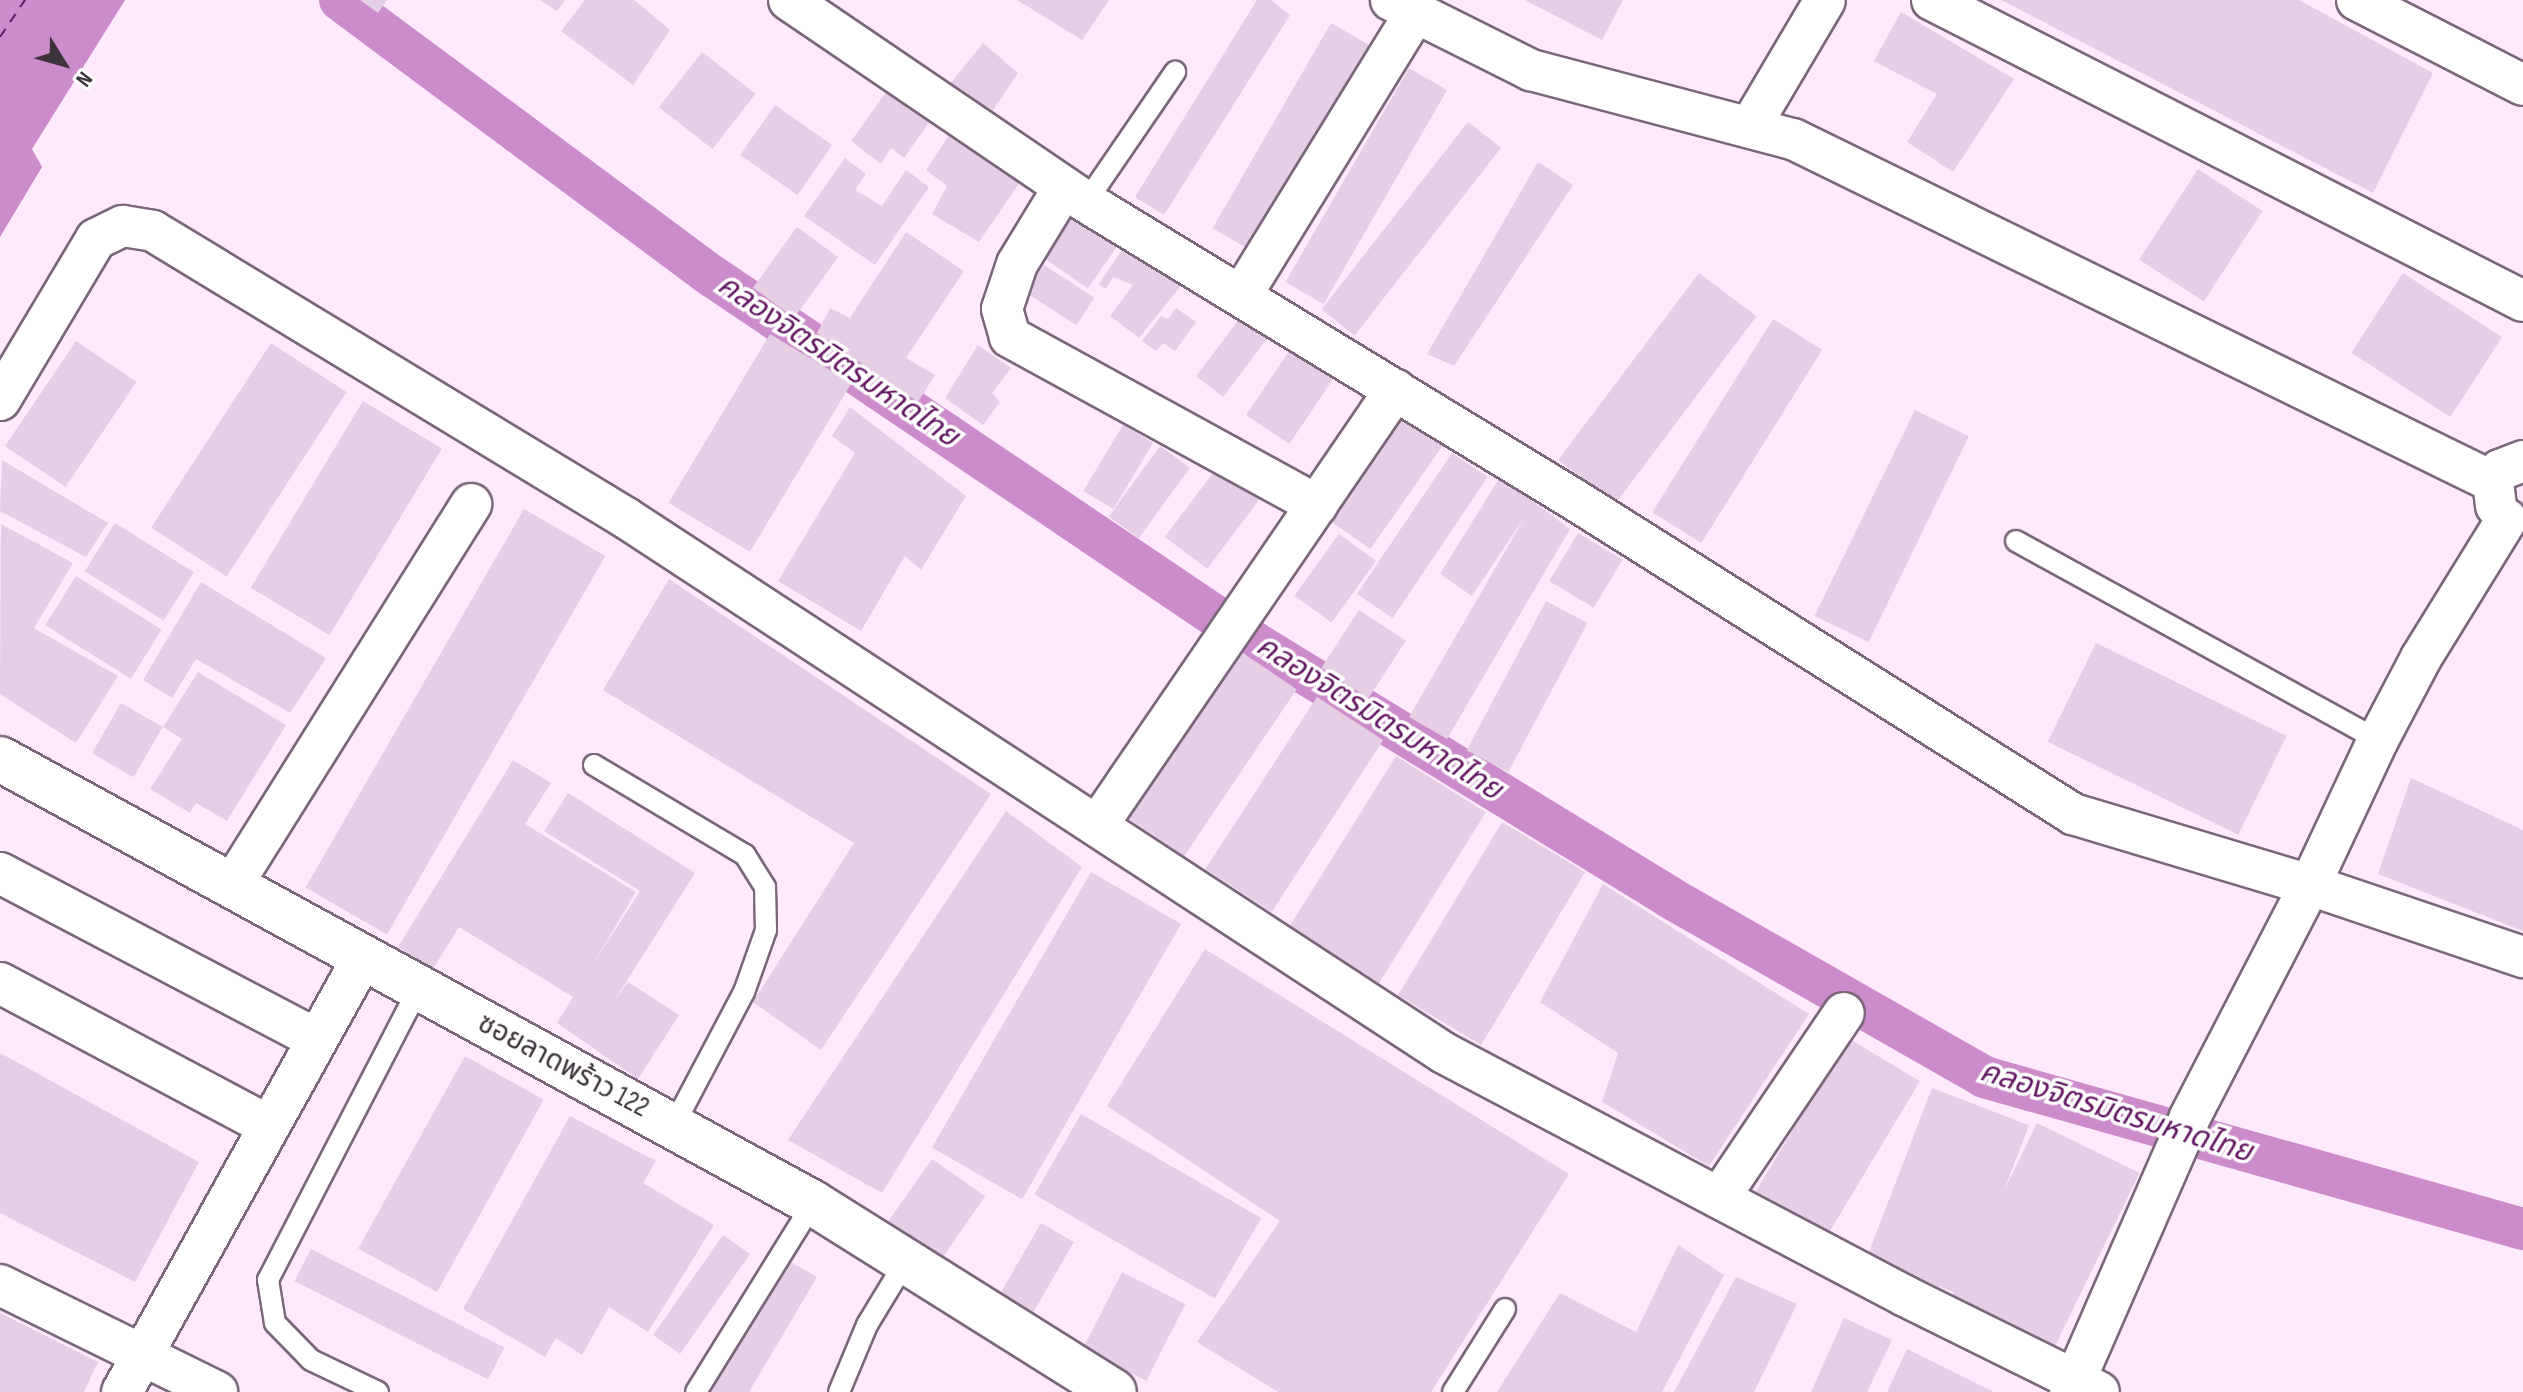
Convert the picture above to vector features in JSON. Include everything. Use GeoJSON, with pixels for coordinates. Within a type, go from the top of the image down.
{"type":"FeatureCollection","features":[{"type":"Feature","properties":{"kind":"street"},"geometry":{"type":"LineString","coordinates":[[789,0],[1075,194],[2073,814],[2310,885],[2523,957]]}},
{"type":"Feature","properties":{"kind":"street"},"geometry":{"type":"LineString","coordinates":[[1750,127],[1825,0]]}},
{"type":"Feature","properties":{"kind":"street"},"geometry":{"type":"LineString","coordinates":[[1932,0],[2523,301]]}},
{"type":"Feature","properties":{"kind":"street"},"geometry":{"type":"LineString","coordinates":[[2357,0],[2523,85]]}},
{"type":"Feature","properties":{"kind":"street"},"geometry":{"type":"LineString","coordinates":[[0,400],[96,239],[123,226],[153,231],[626,518],[1099,823],[1444,1053],[2082,1388],[2159,1183],[2310,885],[2378,740],[2421,658],[2515,521],[2492,497],[2508,472],[1793,139],[1531,70],[1403,7],[1241,296]]}},
{"type":"Feature","properties":{"kind":"street"},"geometry":{"type":"LineString","coordinates":[[1075,194],[1017,264],[1002,309],[1010,337],[1317,505]]}},
{"type":"Feature","properties":{"kind":"street"},"geometry":{"type":"LineString","coordinates":[[1099,823],[1395,390]]}},
{"type":"Feature","properties":{"kind":"street"},"geometry":{"type":"LineString","coordinates":[[231,887],[471,504]]}},
{"type":"Feature","properties":{"kind":"street","name":"ซอยลาดพร้าว 122"},"geometry":{"type":"LineString","coordinates":[[0,759],[813,1203],[904,1264],[1114,1392]]}},
{"type":"Feature","properties":{"kind":"street"},"geometry":{"type":"LineString","coordinates":[[0,873],[314,1038]]}},
{"type":"Feature","properties":{"kind":"street"},"geometry":{"type":"LineString","coordinates":[[122,1392],[314,1038],[362,959]]}},
{"type":"Feature","properties":{"kind":"street"},"geometry":{"type":"LineString","coordinates":[[0,983],[267,1125]]}},
{"type":"Feature","properties":{"kind":"street"},"geometry":{"type":"LineString","coordinates":[[1719,1198],[1844,1013]]}},
{"type":"Feature","properties":{"kind":"street"},"geometry":{"type":"LineString","coordinates":[[0,1285],[217,1392]]}},
{"type":"Feature","properties":{"kind":"lane"},"geometry":{"type":"LineString","coordinates":[[1075,194],[1175,72]]}},
{"type":"Feature","properties":{"kind":"lane"},"geometry":{"type":"LineString","coordinates":[[2016,541],[2378,740]]}},
{"type":"Feature","properties":{"kind":"lane"},"geometry":{"type":"LineString","coordinates":[[594,765],[745,855],[765,887],[766,930],[744,992],[674,1125]]}},
{"type":"Feature","properties":{"kind":"lane"},"geometry":{"type":"LineString","coordinates":[[378,1392],[311,1360],[275,1323],[268,1280],[418,990]]}},
{"type":"Feature","properties":{"kind":"lane"},"geometry":{"type":"LineString","coordinates":[[696,1392],[813,1203]]}},
{"type":"Feature","properties":{"kind":"lane"},"geometry":{"type":"LineString","coordinates":[[839,1392],[867,1325],[904,1264]]}},
{"type":"Feature","properties":{"kind":"lane"},"geometry":{"type":"LineString","coordinates":[[1453,1392],[1505,1309]]}},
{"type":"Feature","properties":{"kind":"shaded area"},"geometry":{"type":"Polygon","coordinates":[[[0,0],[125,0],[32,149],[42,167],[0,237],[0,0]]]}},
{"type":"Feature","properties":{"kind":"building"},"geometry":{"type":"Polygon","coordinates":[[[360,0],[387,0],[378,13],[360,0]]]}},
{"type":"Feature","properties":{"kind":"building"},"geometry":{"type":"Polygon","coordinates":[[[540,0],[565,0],[557,11],[540,0]]]}},
{"type":"Feature","properties":{"kind":"building"},"geometry":{"type":"Polygon","coordinates":[[[585,0],[634,0],[670,30],[633,85],[561,31],[585,0]]]}},
{"type":"Feature","properties":{"kind":"building"},"geometry":{"type":"Polygon","coordinates":[[[1017,0],[1109,0],[1082,40],[1017,0]]]}},
{"type":"Feature","properties":{"kind":"building"},"geometry":{"type":"Polygon","coordinates":[[[1257,0],[1271,0],[1290,15],[1164,215],[1135,197],[1257,0]]]}},
{"type":"Feature","properties":{"kind":"building"},"geometry":{"type":"Polygon","coordinates":[[[1525,0],[1623,0],[1602,40],[1525,0]]]}},
{"type":"Feature","properties":{"kind":"building"},"geometry":{"type":"Polygon","coordinates":[[[2001,0],[2299,0],[2433,73],[2373,193],[2001,0]]]}},
{"type":"Feature","properties":{"kind":"building"},"geometry":{"type":"Polygon","coordinates":[[[1901,12],[2014,79],[1953,172],[1907,142],[1937,94],[1874,61],[1901,12]]]}},
{"type":"Feature","properties":{"kind":"building"},"geometry":{"type":"Polygon","coordinates":[[[1331,23],[1369,45],[1251,250],[1212,228],[1331,23]]]}},
{"type":"Feature","properties":{"kind":"building"},"geometry":{"type":"Polygon","coordinates":[[[983,43],[1018,73],[991,113],[950,84],[983,43]]]}},
{"type":"Feature","properties":{"kind":"building"},"geometry":{"type":"Polygon","coordinates":[[[702,52],[756,94],[712,149],[659,107],[702,52]]]}},
{"type":"Feature","properties":{"kind":"building"},"geometry":{"type":"Polygon","coordinates":[[[1409,68],[1447,90],[1324,304],[1286,282],[1409,68]]]}},
{"type":"Feature","properties":{"kind":"building"},"geometry":{"type":"Polygon","coordinates":[[[887,91],[930,121],[904,158],[891,148],[881,164],[851,141],[887,91]]]}},
{"type":"Feature","properties":{"kind":"building"},"geometry":{"type":"Polygon","coordinates":[[[775,105],[832,145],[797,195],[740,155],[775,105]]]}},
{"type":"Feature","properties":{"kind":"building"},"geometry":{"type":"Polygon","coordinates":[[[1468,122],[1501,148],[1355,335],[1321,310],[1468,122]]]}},
{"type":"Feature","properties":{"kind":"building"},"geometry":{"type":"Polygon","coordinates":[[[952,131],[1022,179],[979,242],[932,214],[947,186],[926,170],[952,131]]]}},
{"type":"Feature","properties":{"kind":"building"},"geometry":{"type":"Polygon","coordinates":[[[845,158],[866,174],[855,190],[882,206],[906,170],[929,187],[875,265],[804,216],[845,158]]]}},
{"type":"Feature","properties":{"kind":"building"},"geometry":{"type":"Polygon","coordinates":[[[1538,162],[1573,185],[1454,366],[1427,354],[1538,162]]]}},
{"type":"Feature","properties":{"kind":"building"},"geometry":{"type":"Polygon","coordinates":[[[2198,169],[2263,211],[2204,302],[2139,260],[2198,169]]]}},
{"type":"Feature","properties":{"kind":"building"},"geometry":{"type":"Polygon","coordinates":[[[1069,207],[1120,243],[1088,288],[1037,253],[1069,207]]]}},
{"type":"Feature","properties":{"kind":"building"},"geometry":{"type":"Polygon","coordinates":[[[797,227],[838,257],[794,318],[753,288],[797,227]]]}},
{"type":"Feature","properties":{"kind":"building"},"geometry":{"type":"Polygon","coordinates":[[[906,232],[964,271],[906,358],[935,375],[918,402],[817,333],[830,308],[850,318],[906,232]]]}},
{"type":"Feature","properties":{"kind":"building"},"geometry":{"type":"Polygon","coordinates":[[[1126,244],[1183,283],[1139,338],[1110,316],[1133,285],[1113,277],[1106,289],[1099,284],[1126,244]]]}},
{"type":"Feature","properties":{"kind":"building"},"geometry":{"type":"Polygon","coordinates":[[[1044,265],[1094,298],[1076,325],[1026,293],[1044,265]]]}},
{"type":"Feature","properties":{"kind":"building"},"geometry":{"type":"Polygon","coordinates":[[[1699,273],[1757,316],[1616,503],[1558,460],[1699,273]]]}},
{"type":"Feature","properties":{"kind":"building"},"geometry":{"type":"Polygon","coordinates":[[[2403,273],[2502,337],[2450,417],[2351,353],[2403,273]]]}},
{"type":"Feature","properties":{"kind":"building"},"geometry":{"type":"Polygon","coordinates":[[[1176,308],[1196,322],[1175,351],[1163,343],[1156,351],[1142,341],[1161,316],[1168,319],[1176,308]]]}},
{"type":"Feature","properties":{"kind":"building"},"geometry":{"type":"Polygon","coordinates":[[[1240,318],[1267,338],[1223,397],[1196,376],[1240,318]]]}},
{"type":"Feature","properties":{"kind":"building"},"geometry":{"type":"Polygon","coordinates":[[[1773,319],[1822,350],[1701,543],[1652,512],[1773,319]]]}},
{"type":"Feature","properties":{"kind":"building"},"geometry":{"type":"Polygon","coordinates":[[[770,334],[851,383],[750,552],[669,503],[770,334]]]}},
{"type":"Feature","properties":{"kind":"building"},"geometry":{"type":"Polygon","coordinates":[[[76,341],[137,382],[66,487],[5,446],[76,341]]]}},
{"type":"Feature","properties":{"kind":"building"},"geometry":{"type":"Polygon","coordinates":[[[271,343],[346,392],[227,577],[151,528],[271,343]]]}},
{"type":"Feature","properties":{"kind":"building"},"geometry":{"type":"Polygon","coordinates":[[[978,345],[1011,368],[992,393],[1000,402],[983,425],[945,398],[978,345]]]}},
{"type":"Feature","properties":{"kind":"building"},"geometry":{"type":"Polygon","coordinates":[[[1292,347],[1335,376],[1289,444],[1246,415],[1292,347]]]}},
{"type":"Feature","properties":{"kind":"building"},"geometry":{"type":"Polygon","coordinates":[[[363,401],[442,448],[330,635],[251,588],[363,401]]]}},
{"type":"Feature","properties":{"kind":"building"},"geometry":{"type":"Polygon","coordinates":[[[850,407],[966,496],[921,570],[905,556],[861,631],[778,581],[855,453],[832,436],[850,407]]]}},
{"type":"Feature","properties":{"kind":"building"},"geometry":{"type":"Polygon","coordinates":[[[1915,410],[1969,436],[1869,642],[1815,616],[1915,410]]]}},
{"type":"Feature","properties":{"kind":"building"},"geometry":{"type":"Polygon","coordinates":[[[1400,416],[1443,446],[1370,549],[1328,519],[1400,416]]]}},
{"type":"Feature","properties":{"kind":"building"},"geometry":{"type":"Polygon","coordinates":[[[1123,425],[1153,443],[1113,509],[1083,491],[1123,425]]]}},
{"type":"Feature","properties":{"kind":"building"},"geometry":{"type":"Polygon","coordinates":[[[1160,446],[1190,468],[1139,538],[1109,516],[1160,446]]]}},
{"type":"Feature","properties":{"kind":"building"},"geometry":{"type":"Polygon","coordinates":[[[1452,453],[1488,477],[1393,618],[1357,594],[1452,453]]]}},
{"type":"Feature","properties":{"kind":"building"},"geometry":{"type":"Polygon","coordinates":[[[2,460],[108,523],[86,557],[0,511],[2,460]]]}},
{"type":"Feature","properties":{"kind":"building"},"geometry":{"type":"Polygon","coordinates":[[[1219,465],[1261,497],[1207,569],[1165,537],[1219,465]]]}},
{"type":"Feature","properties":{"kind":"building"},"geometry":{"type":"Polygon","coordinates":[[[1500,477],[1570,529],[1447,739],[1409,717],[1526,515],[1472,596],[1440,574],[1500,477]]]}},
{"type":"Feature","properties":{"kind":"building"},"geometry":{"type":"Polygon","coordinates":[[[524,509],[605,556],[387,934],[306,887],[524,509]]]}},
{"type":"Feature","properties":{"kind":"building"},"geometry":{"type":"Polygon","coordinates":[[[115,523],[194,572],[164,621],[85,571],[115,523]]]}},
{"type":"Feature","properties":{"kind":"building"},"geometry":{"type":"Polygon","coordinates":[[[1,524],[73,563],[34,628],[118,676],[76,743],[0,694],[1,524]]]}},
{"type":"Feature","properties":{"kind":"building"},"geometry":{"type":"Polygon","coordinates":[[[1578,533],[1623,560],[1594,608],[1549,581],[1578,533]]]}},
{"type":"Feature","properties":{"kind":"building"},"geometry":{"type":"Polygon","coordinates":[[[1339,534],[1376,561],[1332,623],[1294,595],[1339,534]]]}},
{"type":"Feature","properties":{"kind":"building"},"geometry":{"type":"Polygon","coordinates":[[[76,576],[162,630],[131,679],[45,625],[76,576]]]}},
{"type":"Feature","properties":{"kind":"building"},"geometry":{"type":"Polygon","coordinates":[[[669,579],[991,794],[821,1050],[753,1002],[854,843],[603,690],[669,579]]]}},
{"type":"Feature","properties":{"kind":"building"},"geometry":{"type":"Polygon","coordinates":[[[201,582],[326,658],[290,713],[196,659],[172,698],[143,680],[201,582]]]}},
{"type":"Feature","properties":{"kind":"building"},"geometry":{"type":"Polygon","coordinates":[[[1546,601],[1587,623],[1508,772],[1467,750],[1546,601]]]}},
{"type":"Feature","properties":{"kind":"building"},"geometry":{"type":"Polygon","coordinates":[[[1359,610],[1406,640],[1368,698],[1321,668],[1359,610]]]}},
{"type":"Feature","properties":{"kind":"building"},"geometry":{"type":"Polygon","coordinates":[[[2096,643],[2287,736],[2238,835],[2048,742],[2096,643]]]}},
{"type":"Feature","properties":{"kind":"building"},"geometry":{"type":"Polygon","coordinates":[[[1237,649],[1297,689],[1184,856],[1125,816],[1237,649]]]}},
{"type":"Feature","properties":{"kind":"building"},"geometry":{"type":"Polygon","coordinates":[[[198,672],[286,725],[227,821],[196,803],[190,813],[150,789],[182,739],[163,727],[198,672]]]}},
{"type":"Feature","properties":{"kind":"building"},"geometry":{"type":"Polygon","coordinates":[[[1317,697],[1383,740],[1272,912],[1205,869],[1317,697]]]}},
{"type":"Feature","properties":{"kind":"building"},"geometry":{"type":"Polygon","coordinates":[[[121,703],[163,727],[134,777],[92,753],[121,703]]]}},
{"type":"Feature","properties":{"kind":"building"},"geometry":{"type":"Polygon","coordinates":[[[1396,756],[1486,812],[1378,984],[1288,928],[1396,756]]]}},
{"type":"Feature","properties":{"kind":"building"},"geometry":{"type":"Polygon","coordinates":[[[513,760],[551,783],[525,824],[636,892],[590,969],[640,891],[544,831],[568,793],[695,873],[611,1006],[628,982],[679,1015],[638,1079],[557,1023],[573,997],[459,927],[433,969],[398,947],[513,760]]]}},
{"type":"Feature","properties":{"kind":"building"},"geometry":{"type":"Polygon","coordinates":[[[2411,778],[2523,830],[2523,931],[2378,874],[2411,778]]]}},
{"type":"Feature","properties":{"kind":"building"},"geometry":{"type":"Polygon","coordinates":[[[1006,811],[1082,867],[882,1193],[788,1140],[1006,811]]]}},
{"type":"Feature","properties":{"kind":"building"},"geometry":{"type":"Polygon","coordinates":[[[1502,822],[1585,872],[1481,1045],[1398,995],[1502,822]]]}},
{"type":"Feature","properties":{"kind":"building"},"geometry":{"type":"Polygon","coordinates":[[[1091,872],[1181,924],[1022,1199],[932,1147],[1091,872]]]}},
{"type":"Feature","properties":{"kind":"building"},"geometry":{"type":"Polygon","coordinates":[[[1603,884],[1809,1014],[1709,1166],[1602,1102],[1618,1053],[1540,1002],[1603,884]]]}},
{"type":"Feature","properties":{"kind":"building"},"geometry":{"type":"Polygon","coordinates":[[[1205,949],[1569,1174],[1431,1392],[1278,1392],[1197,1342],[1280,1221],[1107,1106],[1205,949]]]}},
{"type":"Feature","properties":{"kind":"building"},"geometry":{"type":"Polygon","coordinates":[[[1848,1038],[1920,1081],[1826,1238],[1754,1195],[1848,1038]]]}},
{"type":"Feature","properties":{"kind":"building"},"geometry":{"type":"Polygon","coordinates":[[[0,1053],[199,1162],[135,1282],[0,1213],[0,1053]]]}},
{"type":"Feature","properties":{"kind":"building"},"geometry":{"type":"Polygon","coordinates":[[[465,1056],[544,1100],[437,1292],[358,1248],[465,1056]]]}},
{"type":"Feature","properties":{"kind":"building"},"geometry":{"type":"Polygon","coordinates":[[[1932,1088],[2029,1125],[1964,1296],[1866,1259],[1932,1088]]]}},
{"type":"Feature","properties":{"kind":"building"},"geometry":{"type":"Polygon","coordinates":[[[1081,1114],[1261,1218],[1215,1299],[1034,1195],[1081,1114]]]}},
{"type":"Feature","properties":{"kind":"building"},"geometry":{"type":"Polygon","coordinates":[[[570,1116],[656,1161],[643,1183],[714,1225],[648,1332],[609,1307],[582,1355],[556,1338],[545,1357],[463,1309],[570,1116]]]}},
{"type":"Feature","properties":{"kind":"building"},"geometry":{"type":"Polygon","coordinates":[[[2037,1123],[2139,1173],[2055,1346],[1952,1296],[2037,1123]]]}},
{"type":"Feature","properties":{"kind":"building"},"geometry":{"type":"Polygon","coordinates":[[[932,1159],[985,1196],[939,1263],[886,1225],[932,1159]]]}},
{"type":"Feature","properties":{"kind":"building"},"geometry":{"type":"Polygon","coordinates":[[[1041,1223],[1074,1242],[1030,1317],[998,1298],[1041,1223]]]}},
{"type":"Feature","properties":{"kind":"building"},"geometry":{"type":"Polygon","coordinates":[[[723,1235],[750,1254],[680,1354],[653,1335],[723,1235]]]}},
{"type":"Feature","properties":{"kind":"building"},"geometry":{"type":"Polygon","coordinates":[[[1678,1245],[1724,1275],[1662,1392],[1497,1392],[1560,1293],[1636,1332],[1678,1245]]]}},
{"type":"Feature","properties":{"kind":"building"},"geometry":{"type":"Polygon","coordinates":[[[311,1249],[504,1348],[488,1380],[295,1281],[311,1249]]]}},
{"type":"Feature","properties":{"kind":"building"},"geometry":{"type":"Polygon","coordinates":[[[787,1260],[817,1277],[749,1392],[708,1392],[787,1260]]]}},
{"type":"Feature","properties":{"kind":"building"},"geometry":{"type":"Polygon","coordinates":[[[1122,1272],[1185,1304],[1146,1381],[1083,1349],[1122,1272]]]}},
{"type":"Feature","properties":{"kind":"building"},"geometry":{"type":"Polygon","coordinates":[[[1736,1277],[1797,1304],[1754,1392],[1674,1392],[1736,1277]]]}},
{"type":"Feature","properties":{"kind":"building"},"geometry":{"type":"Polygon","coordinates":[[[0,1313],[98,1362],[84,1392],[0,1392],[0,1313]]]}},
{"type":"Feature","properties":{"kind":"building"},"geometry":{"type":"Polygon","coordinates":[[[1844,1318],[1892,1340],[1867,1392],[1811,1392],[1844,1318]]]}},
{"type":"Feature","properties":{"kind":"building"},"geometry":{"type":"Polygon","coordinates":[[[1907,1349],[1994,1392],[1887,1392],[1907,1349]]]}},
{"type":"Feature","properties":{"kind":"waterway","name":"คลองจิตรมิตรมหาดไทย"},"geometry":{"type":"LineString","coordinates":[[340,0],[712,276],[1255,643],[1669,897],[1984,1077],[2523,1229]]}},
{"type":"Feature","properties":{"kind":"ferry route"},"geometry":{"type":"LineString","coordinates":[[0,37],[25,0]]}}]}
